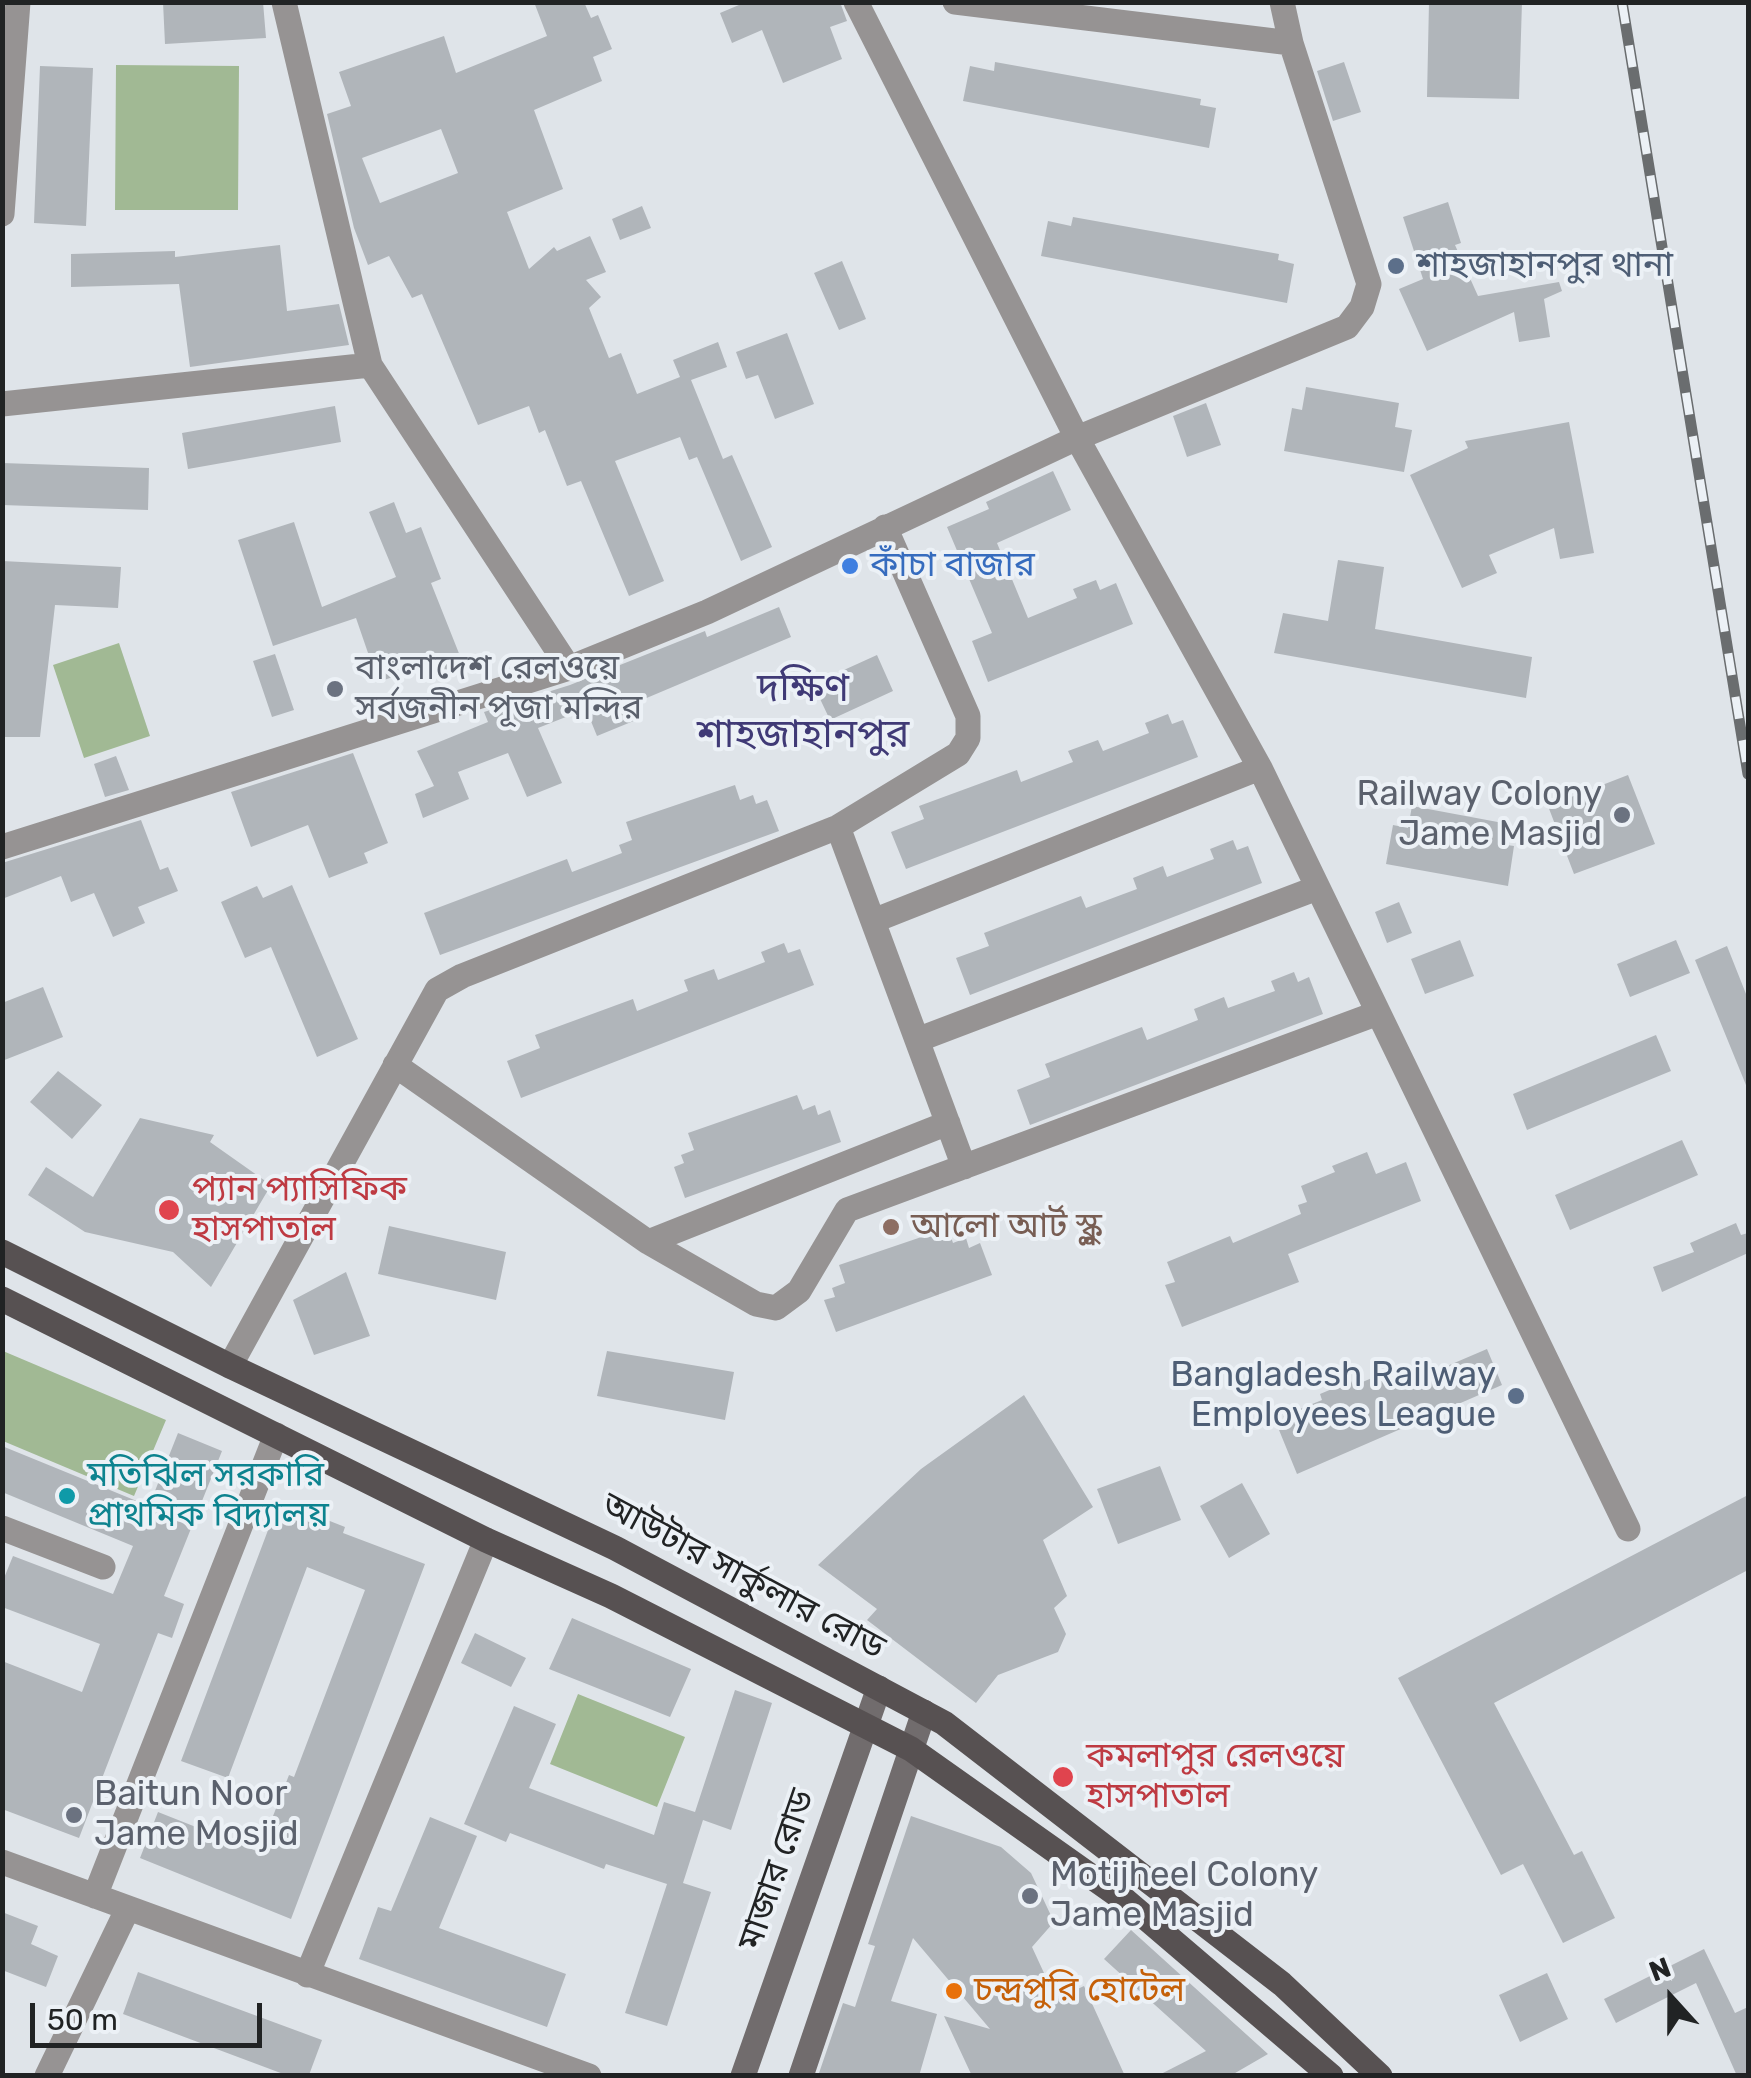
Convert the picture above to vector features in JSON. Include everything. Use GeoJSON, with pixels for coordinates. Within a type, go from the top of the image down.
{"type":"FeatureCollection","features":[{"type":"Feature","properties":{"kind":"main road","name":"আউটার সার্কুলার রোড"},"geometry":{"type":"LineString","coordinates":[[2,1252],[230,1366],[615,1548],[924,1712],[1016,1776],[1282,1984],[1380,2076]]}},
{"type":"Feature","properties":{"kind":"main road","name":"আউটার সার্কুলার রোড"},"geometry":{"type":"LineString","coordinates":[[2,1299],[486,1540],[611,1596],[911,1749],[1126,1901],[1331,2076]]}},
{"type":"Feature","properties":{"kind":"main road","name":"মাজার রোড"},"geometry":{"type":"LineString","coordinates":[[743,2076],[880,1688]]}},
{"type":"Feature","properties":{"kind":"main road"},"geometry":{"type":"LineString","coordinates":[[802,2076],[924,1712]]}},
{"type":"Feature","properties":{"kind":"street"},"geometry":{"type":"LineString","coordinates":[[2,214],[8,48],[18,2]]}},
{"type":"Feature","properties":{"kind":"street"},"geometry":{"type":"LineString","coordinates":[[284,2],[370,365],[569,668]]}},
{"type":"Feature","properties":{"kind":"street"},"geometry":{"type":"LineString","coordinates":[[856,2],[1077,438],[1260,768],[1628,1529]]}},
{"type":"Feature","properties":{"kind":"street"},"geometry":{"type":"LineString","coordinates":[[955,2],[1291,43]]}},
{"type":"Feature","properties":{"kind":"street"},"geometry":{"type":"LineString","coordinates":[[2,847],[569,668],[707,612],[1077,438],[1346,326],[1362,307],[1369,284],[1291,43],[1282,2]]}},
{"type":"Feature","properties":{"kind":"street"},"geometry":{"type":"LineString","coordinates":[[2,404],[370,365]]}},
{"type":"Feature","properties":{"kind":"street"},"geometry":{"type":"LineString","coordinates":[[230,1366],[437,990],[462,976],[838,827],[958,754],[968,738],[968,716],[886,527]]}},
{"type":"Feature","properties":{"kind":"street"},"geometry":{"type":"LineString","coordinates":[[873,921],[1260,768]]}},
{"type":"Feature","properties":{"kind":"street"},"geometry":{"type":"LineString","coordinates":[[838,827],[964,1167]]}},
{"type":"Feature","properties":{"kind":"street"},"geometry":{"type":"LineString","coordinates":[[917,1040],[1317,888]]}},
{"type":"Feature","properties":{"kind":"street"},"geometry":{"type":"LineString","coordinates":[[395,1065],[648,1242],[756,1304],[776,1308],[798,1291],[847,1210],[1378,1013]]}},
{"type":"Feature","properties":{"kind":"street"},"geometry":{"type":"LineString","coordinates":[[648,1242],[948,1122]]}},
{"type":"Feature","properties":{"kind":"street"},"geometry":{"type":"LineString","coordinates":[[95,1896],[276,1435]]}},
{"type":"Feature","properties":{"kind":"street"},"geometry":{"type":"LineString","coordinates":[[2,1528],[103,1566]]}},
{"type":"Feature","properties":{"kind":"street"},"geometry":{"type":"LineString","coordinates":[[307,1975],[486,1540]]}},
{"type":"Feature","properties":{"kind":"street"},"geometry":{"type":"LineString","coordinates":[[2,1862],[589,2076]]}},
{"type":"Feature","properties":{"kind":"street"},"geometry":{"type":"LineString","coordinates":[[47,2076],[128,1908]]}},
{"type":"Feature","properties":{"kind":"green space"},"geometry":{"type":"Polygon","coordinates":[[[116,65],[239,66],[238,210],[115,210],[116,65]]]}},
{"type":"Feature","properties":{"kind":"green space"},"geometry":{"type":"Polygon","coordinates":[[[119,643],[150,736],[84,758],[53,665],[119,643]]]}},
{"type":"Feature","properties":{"kind":"green space"},"geometry":{"type":"Polygon","coordinates":[[[3,1351],[166,1420],[134,1496],[3,1441],[3,1351]]]}},
{"type":"Feature","properties":{"kind":"green space"},"geometry":{"type":"Polygon","coordinates":[[[578,1694],[685,1737],[657,1807],[550,1764],[578,1694]]]}},
{"type":"Feature","properties":{"kind":"building"},"geometry":{"type":"Polygon","coordinates":[[[163,2],[263,2],[266,38],[165,44],[163,2]]]}},
{"type":"Feature","properties":{"kind":"building"},"geometry":{"type":"Polygon","coordinates":[[[534,2],[584,2],[591,18],[598,15],[612,49],[593,57],[602,81],[534,110],[563,189],[507,212],[529,269],[554,247],[557,251],[590,236],[606,272],[586,280],[601,297],[589,308],[609,358],[621,353],[637,394],[680,377],[673,360],[718,342],[727,367],[691,380],[723,459],[732,455],[772,547],[741,561],[697,457],[689,460],[680,437],[615,461],[664,581],[629,596],[581,481],[567,486],[545,430],[539,433],[529,406],[478,425],[422,294],[412,298],[389,256],[368,265],[354,228],[327,114],[351,106],[339,72],[444,36],[456,73],[547,36],[534,2]],[[441,129],[362,158],[380,203],[458,173],[441,129]]]}},
{"type":"Feature","properties":{"kind":"building"},"geometry":{"type":"Polygon","coordinates":[[[746,2],[840,2],[847,21],[830,27],[842,59],[783,83],[762,30],[732,43],[720,13],[746,2]]]}},
{"type":"Feature","properties":{"kind":"building"},"geometry":{"type":"Polygon","coordinates":[[[1429,2],[1522,2],[1519,99],[1427,97],[1429,2]]]}},
{"type":"Feature","properties":{"kind":"building"},"geometry":{"type":"Polygon","coordinates":[[[995,62],[1201,99],[1200,105],[1216,108],[1209,148],[963,101],[970,66],[994,71],[995,62]]]}},
{"type":"Feature","properties":{"kind":"building"},"geometry":{"type":"Polygon","coordinates":[[[1344,62],[1361,112],[1333,121],[1317,71],[1344,62]]]}},
{"type":"Feature","properties":{"kind":"building"},"geometry":{"type":"Polygon","coordinates":[[[40,66],[93,68],[86,226],[34,223],[40,66]]]}},
{"type":"Feature","properties":{"kind":"building"},"geometry":{"type":"Polygon","coordinates":[[[1448,202],[1461,243],[1455,245],[1478,296],[1559,282],[1562,291],[1544,299],[1550,337],[1519,342],[1514,312],[1427,351],[1399,289],[1423,279],[1403,217],[1448,202]]]}},
{"type":"Feature","properties":{"kind":"building"},"geometry":{"type":"Polygon","coordinates":[[[642,206],[651,228],[620,240],[612,219],[642,206]]]}},
{"type":"Feature","properties":{"kind":"building"},"geometry":{"type":"Polygon","coordinates":[[[1073,217],[1279,254],[1278,260],[1294,264],[1287,303],[1041,256],[1048,221],[1071,226],[1073,217]]]}},
{"type":"Feature","properties":{"kind":"building"},"geometry":{"type":"Polygon","coordinates":[[[280,245],[287,311],[339,304],[349,345],[190,367],[179,284],[71,287],[71,254],[175,251],[175,257],[280,245]]]}},
{"type":"Feature","properties":{"kind":"building"},"geometry":{"type":"Polygon","coordinates":[[[842,261],[866,319],[839,330],[814,273],[842,261]]]}},
{"type":"Feature","properties":{"kind":"building"},"geometry":{"type":"Polygon","coordinates":[[[787,333],[814,404],[775,419],[758,375],[746,379],[736,352],[787,333]]]}},
{"type":"Feature","properties":{"kind":"building"},"geometry":{"type":"Polygon","coordinates":[[[1306,387],[1399,403],[1395,427],[1412,430],[1404,472],[1284,451],[1292,408],[1302,410],[1306,387]]]}},
{"type":"Feature","properties":{"kind":"building"},"geometry":{"type":"Polygon","coordinates":[[[1206,403],[1221,445],[1187,457],[1173,416],[1206,403]]]}},
{"type":"Feature","properties":{"kind":"building"},"geometry":{"type":"Polygon","coordinates":[[[335,406],[341,442],[188,469],[182,433],[335,406]]]}},
{"type":"Feature","properties":{"kind":"building"},"geometry":{"type":"Polygon","coordinates":[[[1569,422],[1594,553],[1560,559],[1554,528],[1489,555],[1497,573],[1462,588],[1410,475],[1468,448],[1465,441],[1569,422]]]}},
{"type":"Feature","properties":{"kind":"building"},"geometry":{"type":"Polygon","coordinates":[[[2,463],[149,468],[148,510],[2,505],[2,463]]]}},
{"type":"Feature","properties":{"kind":"building"},"geometry":{"type":"Polygon","coordinates":[[[1053,471],[1071,510],[997,543],[1028,618],[1077,598],[1073,589],[1096,580],[1100,590],[1116,583],[1133,624],[988,682],[972,641],[992,633],[947,527],[989,509],[986,502],[1053,471]]]}},
{"type":"Feature","properties":{"kind":"building"},"geometry":{"type":"Polygon","coordinates":[[[394,502],[406,533],[421,527],[441,579],[431,583],[464,666],[439,675],[435,663],[378,682],[356,618],[273,646],[238,540],[294,522],[322,607],[396,577],[369,512],[394,502]]]}},
{"type":"Feature","properties":{"kind":"building"},"geometry":{"type":"Polygon","coordinates":[[[1338,560],[1384,567],[1375,629],[1532,657],[1526,698],[1274,653],[1283,613],[1328,621],[1338,560]]]}},
{"type":"Feature","properties":{"kind":"building"},"geometry":{"type":"Polygon","coordinates":[[[2,561],[121,567],[118,608],[55,605],[40,737],[2,737],[2,561]]]}},
{"type":"Feature","properties":{"kind":"building"},"geometry":{"type":"Polygon","coordinates":[[[779,607],[791,637],[630,705],[636,720],[597,736],[586,709],[538,728],[562,783],[527,797],[508,753],[458,772],[469,799],[423,818],[415,794],[434,786],[417,751],[488,722],[484,712],[570,685],[705,631],[707,637],[779,607]]]}},
{"type":"Feature","properties":{"kind":"building"},"geometry":{"type":"Polygon","coordinates":[[[275,654],[294,710],[272,717],[253,661],[275,654]]]}},
{"type":"Feature","properties":{"kind":"building"},"geometry":{"type":"Polygon","coordinates":[[[877,655],[893,691],[830,720],[813,684],[877,655]]]}},
{"type":"Feature","properties":{"kind":"building"},"geometry":{"type":"Polygon","coordinates":[[[1168,714],[1172,724],[1183,720],[1198,757],[906,869],[891,832],[924,819],[919,806],[1017,770],[1021,782],[1073,762],[1068,751],[1098,740],[1103,751],[1149,733],[1145,723],[1168,714]]]}},
{"type":"Feature","properties":{"kind":"building"},"geometry":{"type":"Polygon","coordinates":[[[353,753],[388,843],[364,853],[368,863],[329,878],[308,825],[251,847],[231,792],[353,753]]]}},
{"type":"Feature","properties":{"kind":"building"},"geometry":{"type":"Polygon","coordinates":[[[116,756],[129,790],[105,797],[94,764],[116,756]]]}},
{"type":"Feature","properties":{"kind":"building"},"geometry":{"type":"Polygon","coordinates":[[[1628,775],[1655,844],[1574,874],[1548,806],[1628,775]]]}},
{"type":"Feature","properties":{"kind":"building"},"geometry":{"type":"Polygon","coordinates":[[[735,785],[740,800],[753,795],[756,804],[767,800],[779,831],[440,955],[424,913],[567,859],[572,872],[622,853],[619,845],[632,840],[626,822],[735,785]]]}},
{"type":"Feature","properties":{"kind":"building"},"geometry":{"type":"Polygon","coordinates":[[[1412,806],[1503,823],[1500,844],[1514,846],[1508,886],[1386,864],[1393,825],[1408,828],[1412,806]]]}},
{"type":"Feature","properties":{"kind":"building"},"geometry":{"type":"Polygon","coordinates":[[[141,820],[160,870],[168,867],[178,891],[138,907],[145,923],[113,937],[94,893],[71,902],[61,876],[2,899],[2,863],[141,820]]]}},
{"type":"Feature","properties":{"kind":"building"},"geometry":{"type":"Polygon","coordinates":[[[1233,840],[1237,850],[1248,846],[1262,883],[970,995],[956,958],[989,946],[984,933],[1081,896],[1086,908],[1137,889],[1133,878],[1163,866],[1167,877],[1214,859],[1210,849],[1233,840]]]}},
{"type":"Feature","properties":{"kind":"building"},"geometry":{"type":"Polygon","coordinates":[[[292,885],[358,1039],[317,1057],[271,947],[245,958],[221,902],[257,886],[263,898],[292,885]]]}},
{"type":"Feature","properties":{"kind":"building"},"geometry":{"type":"Polygon","coordinates":[[[1399,902],[1412,933],[1387,943],[1375,912],[1399,902]]]}},
{"type":"Feature","properties":{"kind":"building"},"geometry":{"type":"Polygon","coordinates":[[[1460,940],[1474,976],[1425,994],[1411,959],[1460,940]]]}},
{"type":"Feature","properties":{"kind":"building"},"geometry":{"type":"Polygon","coordinates":[[[1676,940],[1690,973],[1630,997],[1617,964],[1676,940]]]}},
{"type":"Feature","properties":{"kind":"building"},"geometry":{"type":"Polygon","coordinates":[[[784,943],[788,953],[800,949],[814,985],[521,1098],[507,1061],[540,1048],[535,1035],[633,999],[637,1011],[688,991],[684,980],[714,969],[718,980],[765,962],[761,952],[784,943]]]}},
{"type":"Feature","properties":{"kind":"building"},"geometry":{"type":"Polygon","coordinates":[[[1727,946],[1748,999],[1748,1090],[1695,960],[1727,946]]]}},
{"type":"Feature","properties":{"kind":"building"},"geometry":{"type":"Polygon","coordinates":[[[1294,972],[1298,982],[1309,977],[1323,1014],[1030,1125],[1017,1090],[1050,1077],[1045,1064],[1142,1027],[1147,1040],[1198,1020],[1194,1009],[1224,997],[1228,1008],[1275,991],[1271,981],[1294,972]]]}},
{"type":"Feature","properties":{"kind":"building"},"geometry":{"type":"Polygon","coordinates":[[[43,987],[63,1037],[2,1061],[2,1003],[43,987]]]}},
{"type":"Feature","properties":{"kind":"building"},"geometry":{"type":"Polygon","coordinates":[[[1656,1035],[1671,1071],[1527,1130],[1513,1094],[1656,1035]]]}},
{"type":"Feature","properties":{"kind":"building"},"geometry":{"type":"Polygon","coordinates":[[[58,1071],[102,1105],[72,1139],[30,1102],[58,1071]]]}},
{"type":"Feature","properties":{"kind":"building"},"geometry":{"type":"Polygon","coordinates":[[[797,1095],[803,1110],[815,1105],[818,1115],[830,1110],[841,1142],[685,1198],[674,1167],[684,1163],[681,1155],[694,1150],[688,1133],[797,1095]]]}},
{"type":"Feature","properties":{"kind":"building"},"geometry":{"type":"Polygon","coordinates":[[[140,1118],[214,1135],[210,1142],[271,1185],[211,1287],[173,1252],[85,1232],[28,1195],[46,1167],[93,1197],[140,1118]]]}},
{"type":"Feature","properties":{"kind":"building"},"geometry":{"type":"Polygon","coordinates":[[[1682,1140],[1698,1175],[1570,1230],[1555,1195],[1682,1140]]]}},
{"type":"Feature","properties":{"kind":"building"},"geometry":{"type":"Polygon","coordinates":[[[1367,1152],[1376,1174],[1406,1162],[1421,1201],[1288,1254],[1299,1282],[1182,1327],[1165,1285],[1175,1282],[1167,1262],[1230,1236],[1233,1243],[1301,1214],[1298,1205],[1307,1202],[1301,1186],[1335,1172],[1332,1166],[1367,1152]]]}},
{"type":"Feature","properties":{"kind":"building"},"geometry":{"type":"Polygon","coordinates":[[[1736,1223],[1741,1235],[1748,1233],[1748,1253],[1662,1292],[1653,1267],[1694,1252],[1690,1243],[1736,1223]]]}},
{"type":"Feature","properties":{"kind":"building"},"geometry":{"type":"Polygon","coordinates":[[[389,1226],[506,1252],[496,1300],[378,1274],[389,1226]]]}},
{"type":"Feature","properties":{"kind":"building"},"geometry":{"type":"Polygon","coordinates":[[[948,1228],[953,1243],[966,1238],[969,1248],[980,1243],[992,1275],[836,1332],[824,1300],[835,1297],[832,1288],[845,1283],[839,1265],[948,1228]]]}},
{"type":"Feature","properties":{"kind":"building"},"geometry":{"type":"Polygon","coordinates":[[[346,1272],[370,1336],[314,1355],[293,1300],[346,1272]]]}},
{"type":"Feature","properties":{"kind":"building"},"geometry":{"type":"Polygon","coordinates":[[[1487,1349],[1502,1385],[1297,1474],[1279,1430],[1287,1427],[1283,1416],[1322,1400],[1320,1394],[1351,1381],[1353,1386],[1391,1370],[1398,1387],[1487,1349]]]}},
{"type":"Feature","properties":{"kind":"building"},"geometry":{"type":"Polygon","coordinates":[[[607,1351],[734,1372],[725,1420],[597,1396],[607,1351]]]}},
{"type":"Feature","properties":{"kind":"building"},"geometry":{"type":"Polygon","coordinates":[[[1024,1395],[1093,1507],[1043,1540],[1067,1596],[1054,1608],[1066,1634],[1058,1652],[998,1675],[976,1703],[867,1620],[877,1609],[818,1565],[921,1469],[1024,1395]]]}},
{"type":"Feature","properties":{"kind":"building"},"geometry":{"type":"Polygon","coordinates":[[[178,1433],[222,1451],[164,1596],[184,1604],[172,1638],[158,1633],[79,1838],[2,1809],[2,1661],[82,1692],[100,1644],[2,1607],[2,1583],[13,1556],[113,1594],[133,1546],[2,1492],[2,1446],[149,1506],[178,1433]]]}},
{"type":"Feature","properties":{"kind":"building"},"geometry":{"type":"Polygon","coordinates":[[[1160,1466],[1181,1520],[1118,1544],[1097,1489],[1160,1466]]]}},
{"type":"Feature","properties":{"kind":"building"},"geometry":{"type":"Polygon","coordinates":[[[1242,1483],[1270,1534],[1229,1558],[1200,1506],[1242,1483]]]}},
{"type":"Feature","properties":{"kind":"building"},"geometry":{"type":"Polygon","coordinates":[[[1748,1495],[1748,1570],[1494,1703],[1574,1855],[1582,1851],[1615,1918],[1563,1943],[1523,1864],[1501,1875],[1398,1678],[1748,1495]]]}},
{"type":"Feature","properties":{"kind":"building"},"geometry":{"type":"Polygon","coordinates":[[[279,1501],[345,1527],[343,1533],[425,1564],[291,1919],[140,1858],[158,1812],[259,1852],[289,1775],[294,1777],[365,1590],[307,1567],[228,1778],[181,1761],[279,1501]]]}},
{"type":"Feature","properties":{"kind":"building"},"geometry":{"type":"Polygon","coordinates":[[[572,1618],[691,1669],[670,1717],[549,1669],[572,1618]]]}},
{"type":"Feature","properties":{"kind":"building"},"geometry":{"type":"Polygon","coordinates":[[[475,1633],[526,1658],[511,1687],[461,1663],[475,1633]]]}},
{"type":"Feature","properties":{"kind":"building"},"geometry":{"type":"Polygon","coordinates":[[[735,1690],[772,1703],[731,1830],[703,1820],[683,1883],[711,1892],[667,2026],[625,2013],[667,1884],[606,1864],[604,1869],[510,1833],[506,1842],[464,1824],[514,1706],[556,1724],[529,1788],[654,1835],[664,1802],[695,1812],[735,1690]]]}},
{"type":"Feature","properties":{"kind":"building"},"geometry":{"type":"Polygon","coordinates":[[[911,1816],[1001,1847],[1031,1873],[1054,1922],[1032,1947],[1056,1999],[1084,1986],[1125,2076],[972,2076],[944,2016],[990,2029],[913,1938],[891,2001],[937,2014],[919,2076],[818,2076],[843,2003],[855,2007],[875,1946],[868,1944],[911,1816]]]}},
{"type":"Feature","properties":{"kind":"building"},"geometry":{"type":"Polygon","coordinates":[[[430,1817],[477,1836],[439,1928],[566,1974],[547,2027],[359,1959],[378,1907],[391,1911],[430,1817]]]}},
{"type":"Feature","properties":{"kind":"building"},"geometry":{"type":"Polygon","coordinates":[[[2,1912],[38,1926],[31,1944],[58,1956],[46,1987],[2,1970],[2,1912]]]}},
{"type":"Feature","properties":{"kind":"building"},"geometry":{"type":"Polygon","coordinates":[[[1131,1930],[1268,2054],[1230,2076],[1157,2076],[1206,2051],[1104,1959],[1131,1930]]]}},
{"type":"Feature","properties":{"kind":"building"},"geometry":{"type":"Polygon","coordinates":[[[1704,1949],[1735,2013],[1748,2007],[1748,2076],[1737,2076],[1696,1983],[1616,2023],[1604,1999],[1704,1949]]]}},
{"type":"Feature","properties":{"kind":"building"},"geometry":{"type":"Polygon","coordinates":[[[138,1972],[322,2040],[309,2075],[286,2075],[123,2014],[138,1972]]]}},
{"type":"Feature","properties":{"kind":"building"},"geometry":{"type":"Polygon","coordinates":[[[1547,1973],[1568,2019],[1520,2042],[1499,1995],[1547,1973]]]}},
{"type":"Feature","properties":{"kind":"railway"},"geometry":{"type":"LineString","coordinates":[[1622,2],[1748,774]]}},
{"type":"Feature","properties":{"kind":"place","name":"শাহজাহানপুর থানা"},"geometry":{"type":"Point","coordinates":[1396,266]}},
{"type":"Feature","properties":{"kind":"place","name":"কাঁচা বাজার"},"geometry":{"type":"Point","coordinates":[850,566]}},
{"type":"Feature","properties":{"kind":"place","name":"বাংলাদেশ রেলওয়ে সর্বজনীন পূজা মন্দির"},"geometry":{"type":"Point","coordinates":[335,689]}},
{"type":"Feature","properties":{"kind":"place","name":"Railway Colony Jame Masjid"},"geometry":{"type":"Point","coordinates":[1622,815]}},
{"type":"Feature","properties":{"kind":"place","name":"প্যান প্যাসিফিক হাসপাতাল"},"geometry":{"type":"Point","coordinates":[169,1210]}},
{"type":"Feature","properties":{"kind":"place","name":"আলো আর্ট স্কুল"},"geometry":{"type":"Point","coordinates":[891,1227]}},
{"type":"Feature","properties":{"kind":"place","name":"Bangladesh Railway Employees League"},"geometry":{"type":"Point","coordinates":[1516,1396]}},
{"type":"Feature","properties":{"kind":"place","name":"মতিঝিল সরকারি প্রাথমিক বিদ্যালয়"},"geometry":{"type":"Point","coordinates":[67,1496]}},
{"type":"Feature","properties":{"kind":"place","name":"কমলাপুর রেলওয়ে হাসপাতাল"},"geometry":{"type":"Point","coordinates":[1063,1777]}},
{"type":"Feature","properties":{"kind":"place","name":"Baitun Noor Jame Mosjid"},"geometry":{"type":"Point","coordinates":[74,1815]}},
{"type":"Feature","properties":{"kind":"place","name":"Motijheel Colony Jame Masjid"},"geometry":{"type":"Point","coordinates":[1030,1896]}},
{"type":"Feature","properties":{"kind":"place","name":"চন্দ্রপুরি হোটেল"},"geometry":{"type":"Point","coordinates":[954,1991]}},
{"type":"Feature","properties":{"kind":"district","name":"দক্ষিণ শাহজাহানপুর"},"geometry":{"type":"Point","coordinates":[803,712]}}]}
